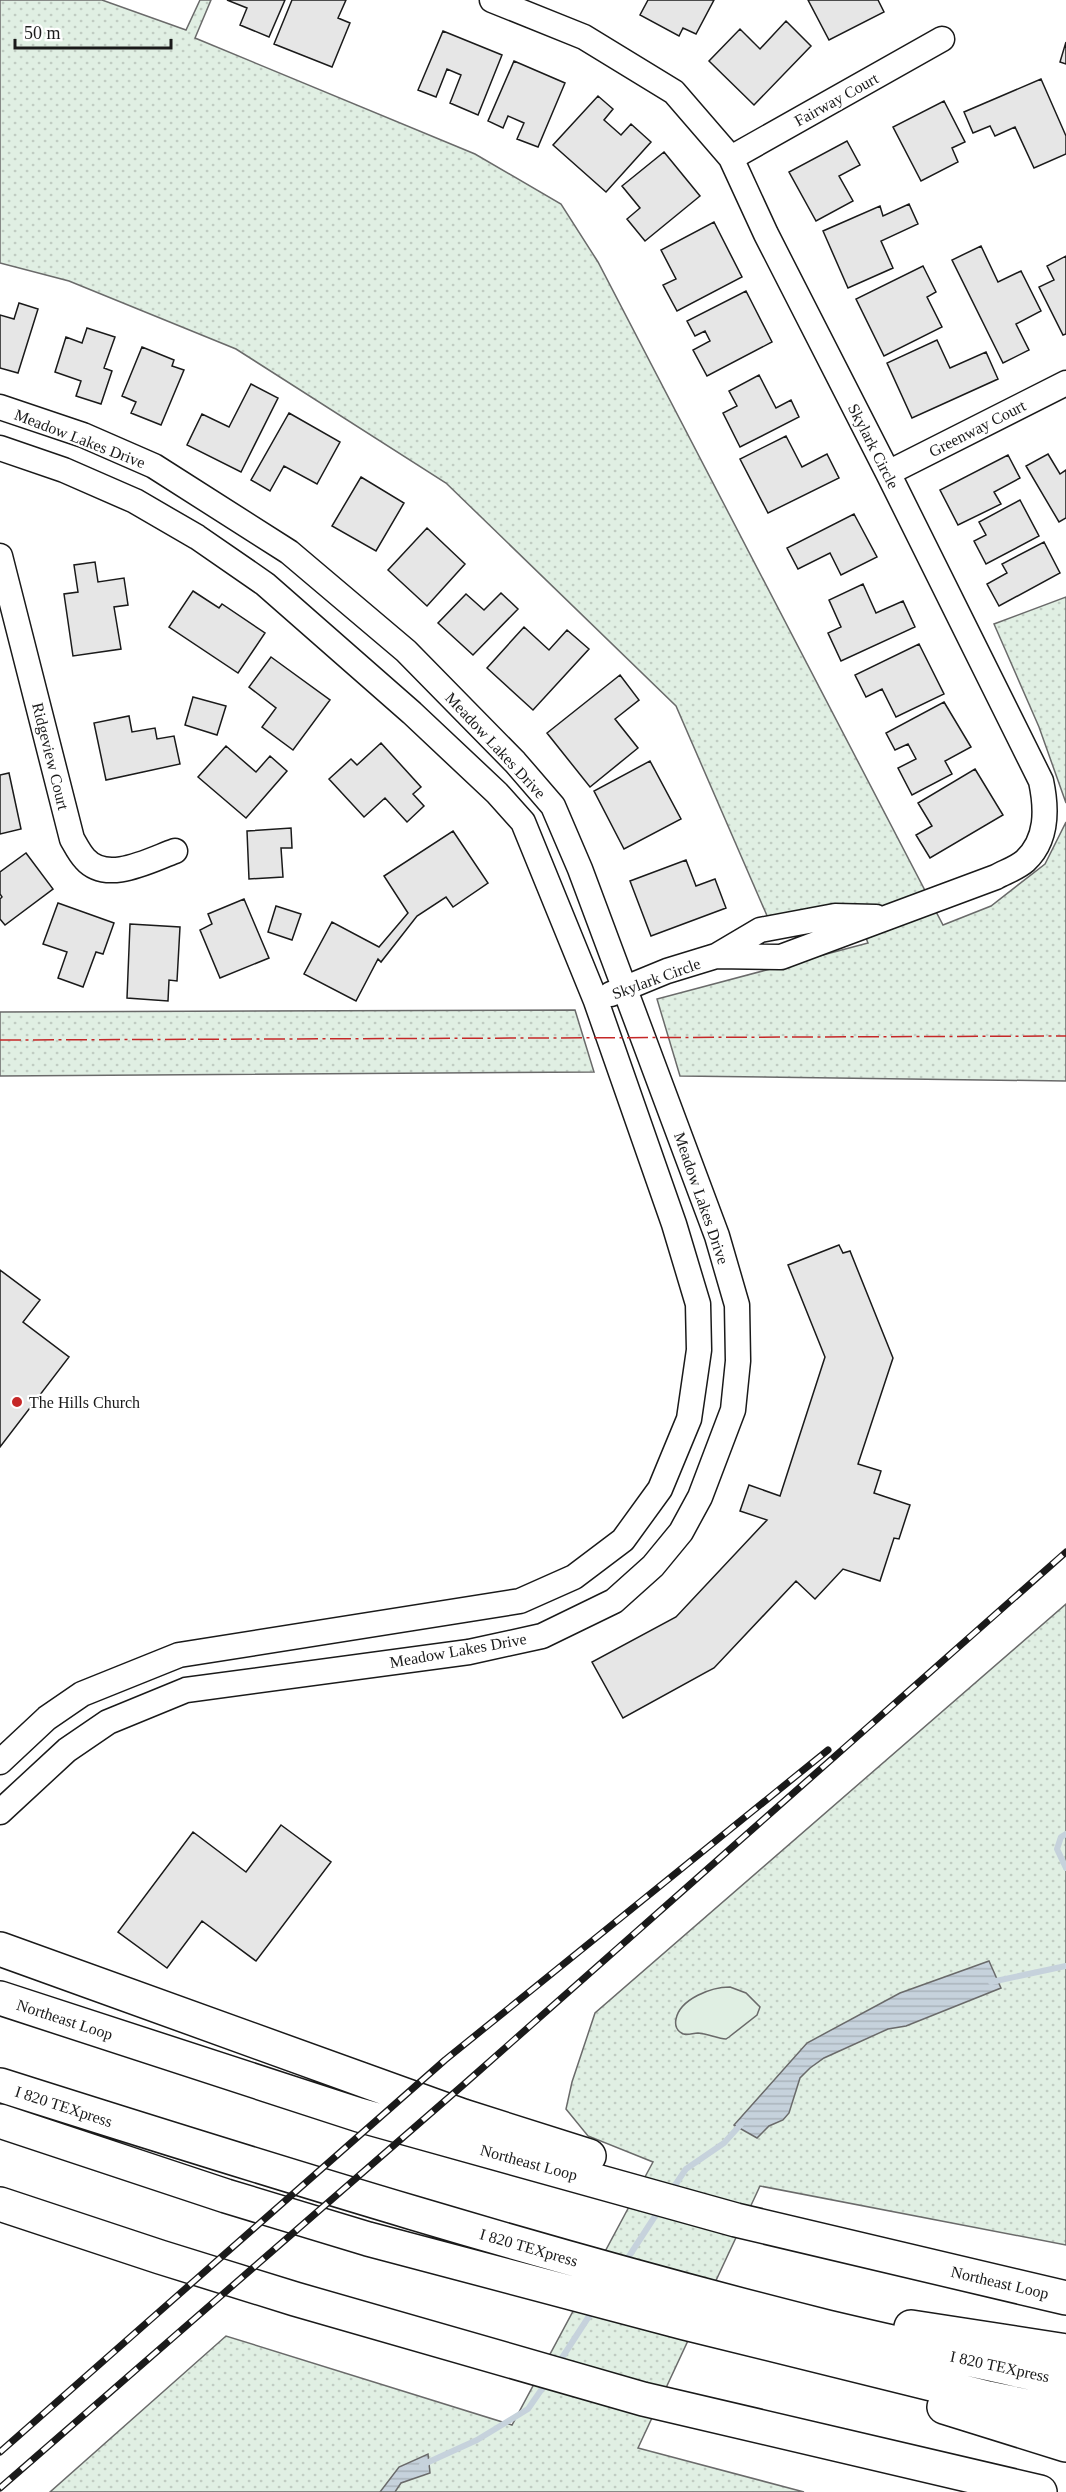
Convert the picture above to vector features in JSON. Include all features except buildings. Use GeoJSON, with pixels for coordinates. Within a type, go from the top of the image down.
{"type":"FeatureCollection","features":[{"type":"Feature","properties":{"kind":"highway"},"geometry":{"type":"LineString","coordinates":[[0,1948],[463,2116],[618,2176]]}},
{"type":"Feature","properties":{"kind":"highway","name":"Northeast Loop"},"geometry":{"type":"LineString","coordinates":[[0,1998],[359,2115],[618,2176],[726,2217],[1066,2298]]}},
{"type":"Feature","properties":{"kind":"highway","name":"I 820 TEXpress"},"geometry":{"type":"LineString","coordinates":[[0,2085],[260,2167],[572,2259],[828,2327],[1066,2381]]}},
{"type":"Feature","properties":{"kind":"highway","name":"I 820 TEXpress"},"geometry":{"type":"LineString","coordinates":[[0,2121],[226,2196],[346,2232],[685,2323],[1066,2415]]}},
{"type":"Feature","properties":{"kind":"highway"},"geometry":{"type":"LineString","coordinates":[[0,2204],[160,2258],[640,2399],[1040,2492]]}},
{"type":"Feature","properties":{"kind":"highway"},"geometry":{"type":"LineString","coordinates":[[828,2327],[920,2327],[1066,2351]]}},
{"type":"Feature","properties":{"kind":"highway"},"geometry":{"type":"LineString","coordinates":[[865,2367],[916,2398],[1066,2445]]}},
{"type":"Feature","properties":{"kind":"highway"},"geometry":{"type":"LineString","coordinates":[[640,2399],[654,2418],[937,2492]]}},
{"type":"Feature","properties":{"kind":"street","name":"Skylark Circle"},"geometry":{"type":"LineString","coordinates":[[492,0],[584,37],[665,86],[674,92],[731,158],[766,234],[1032,760],[1041,781],[1046,803],[1045,826],[1037,846],[1025,861],[986,881],[927,904],[884,917],[835,916],[760,930],[716,956],[667,971],[596,1001]]}},
{"type":"Feature","properties":{"kind":"street","name":"Fairway Court"},"geometry":{"type":"LineString","coordinates":[[731,158],[942,39]]}},
{"type":"Feature","properties":{"kind":"street","name":"Greenway Court"},"geometry":{"type":"LineString","coordinates":[[888,473],[1066,383]]}},
{"type":"Feature","properties":{"kind":"street","name":"Meadow Lakes Drive"},"geometry":{"type":"LineString","coordinates":[[0,407],[83,435],[154,466],[289,552],[406,651],[515,762],[553,806],[580,869],[717,1236],[737,1305],[738,1361],[734,1410],[700,1497],[681,1532],[652,1566],[614,1600],[542,1636],[469,1652],[186,1690],[108,1722],[67,1750],[0,1812]]}},
{"type":"Feature","properties":{"kind":"street","name":"Meadow Lakes Drive"},"geometry":{"type":"LineString","coordinates":[[0,448],[64,470],[135,501],[197,537],[265,584],[412,713],[497,793],[523,822],[596,1001],[674,1224],[698,1304],[699,1350],[689,1419],[660,1488],[623,1540],[574,1577],[520,1601],[179,1655],[82,1694],[47,1718],[0,1762]]}},
{"type":"Feature","properties":{"kind":"street","name":"Ridgeview Court"},"geometry":{"type":"LineString","coordinates":[[0,556],[72,839],[86,861],[100,869],[122,870],[175,851]]}},
{"type":"Feature","properties":{"kind":"green space"},"geometry":{"type":"Polygon","coordinates":[[[0,0],[102,0],[186,30],[200,0],[211,0],[195,38],[475,154],[561,204],[598,262],[943,925],[991,906],[1045,864],[1066,822],[1066,1081],[680,1076],[657,999],[868,943],[853,906],[768,918],[676,706],[446,483],[236,349],[69,281],[0,263],[0,0]]]}},
{"type":"Feature","properties":{"kind":"green space"},"geometry":{"type":"Polygon","coordinates":[[[1066,597],[1066,803],[1039,727],[994,624],[1066,597]]]}},
{"type":"Feature","properties":{"kind":"green space"},"geometry":{"type":"Polygon","coordinates":[[[575,1010],[594,1072],[0,1076],[0,1012],[575,1010]]]}},
{"type":"Feature","properties":{"kind":"green space"},"geometry":{"type":"Polygon","coordinates":[[[1066,1604],[1066,2245],[760,2186],[638,2448],[804,2492],[50,2492],[226,2336],[512,2425],[653,2162],[588,2136],[566,2109],[572,2082],[595,2013],[1066,1604]]]}},
{"type":"Feature","properties":{"kind":"green space"},"geometry":{"type":"Polygon","coordinates":[[[730,1987],[746,1993],[760,2007],[757,2015],[726,2039],[698,2033],[684,2034],[679,2031],[676,2019],[683,2006],[706,1992],[730,1987]]]}},
{"type":"Feature","properties":{"kind":"shaded area"},"geometry":{"type":"Polygon","coordinates":[[[989,1961],[1001,1988],[906,2026],[888,2029],[824,2058],[800,2078],[789,2113],[783,2120],[769,2126],[757,2138],[734,2125],[807,2043],[900,1993],[989,1961]]]}},
{"type":"Feature","properties":{"kind":"shaded area"},"geometry":{"type":"Polygon","coordinates":[[[428,2454],[430,2473],[401,2483],[395,2492],[380,2492],[399,2467],[428,2454]]]}},
{"type":"Feature","properties":{"kind":"waterway"},"geometry":{"type":"LineString","coordinates":[[1066,1834],[1061,1837],[1057,1849],[1066,1868]]}},
{"type":"Feature","properties":{"kind":"waterway"},"geometry":{"type":"LineString","coordinates":[[991,1982],[1066,1966]]}},
{"type":"Feature","properties":{"kind":"waterway"},"geometry":{"type":"LineString","coordinates":[[671,2191],[686,2169],[724,2143],[743,2122]]}},
{"type":"Feature","properties":{"kind":"waterway"},"geometry":{"type":"LineString","coordinates":[[624,2264],[659,2210]]}},
{"type":"Feature","properties":{"kind":"waterway"},"geometry":{"type":"LineString","coordinates":[[558,2364],[593,2310]]}},
{"type":"Feature","properties":{"kind":"waterway"},"geometry":{"type":"LineString","coordinates":[[422,2465],[477,2440],[528,2409],[546,2383]]}},
{"type":"Feature","properties":{"kind":"railway"},"geometry":{"type":"LineString","coordinates":[[0,2488],[462,2086],[1066,1552]]}},
{"type":"Feature","properties":{"kind":"railway"},"geometry":{"type":"LineString","coordinates":[[0,2452],[445,2060],[828,1750]]}},
{"type":"Feature","properties":{"kind":"power"},"geometry":{"type":"LineString","coordinates":[[0,1040],[1066,1036]]}},
{"type":"Feature","properties":{"kind":"place","name":"The Hills Church"},"geometry":{"type":"Point","coordinates":[17,1402]}}]}
